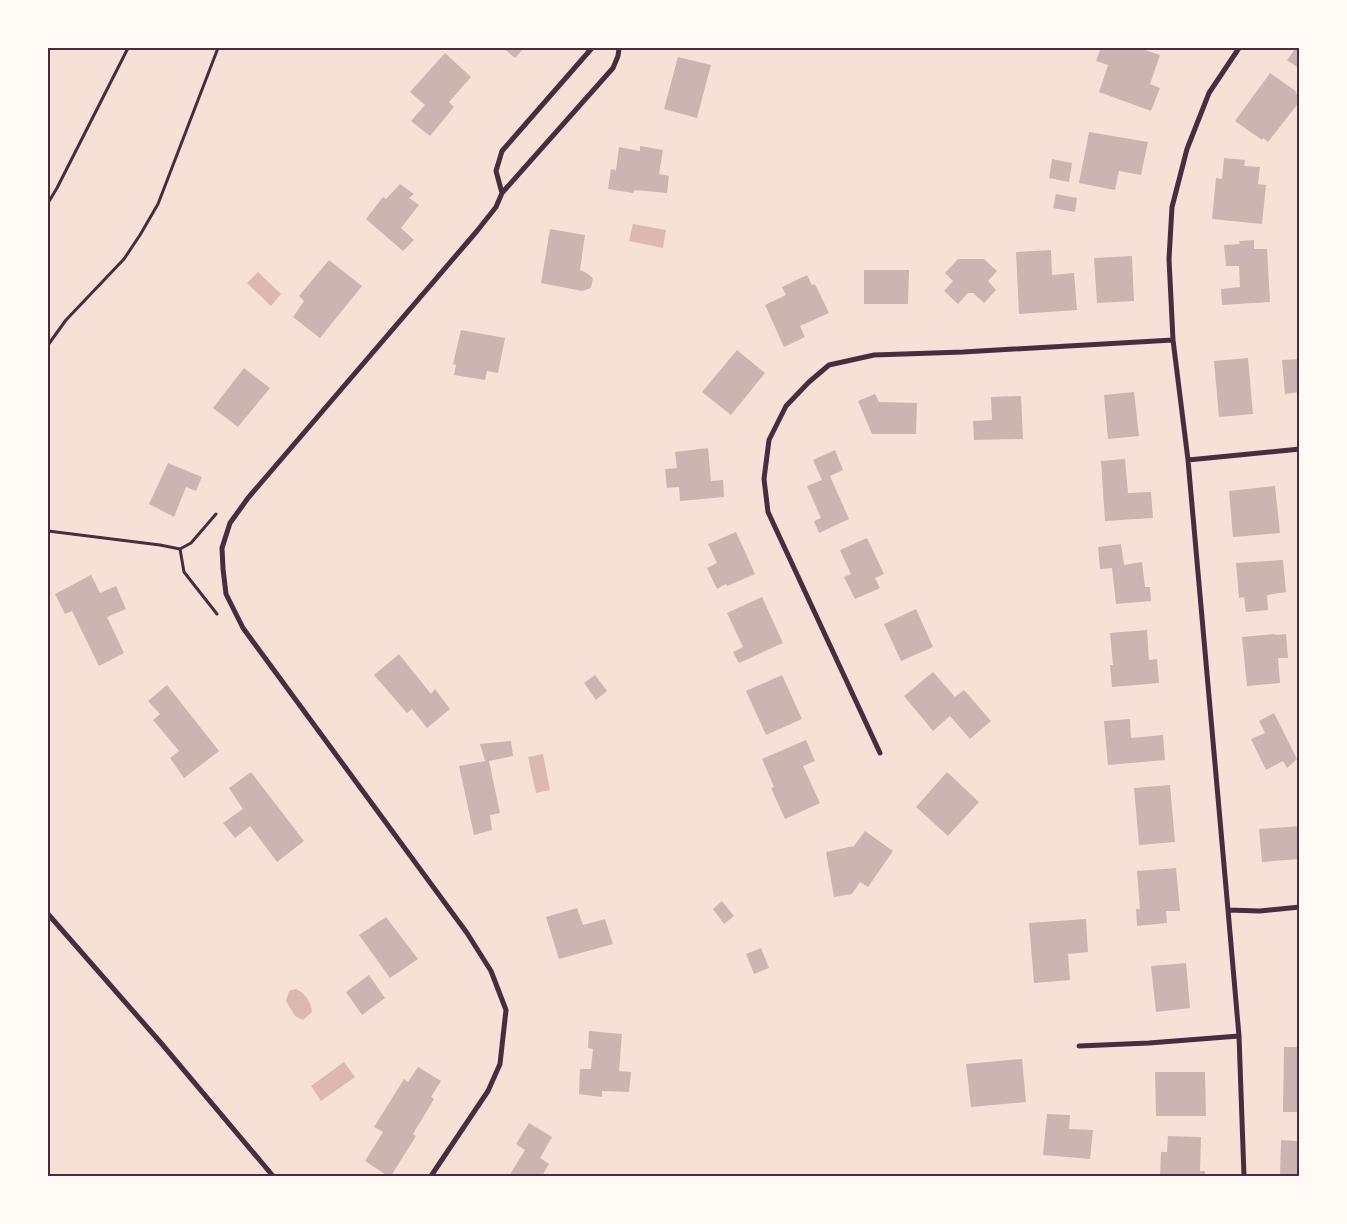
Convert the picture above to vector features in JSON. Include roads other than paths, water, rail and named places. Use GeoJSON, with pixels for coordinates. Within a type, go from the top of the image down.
{"type":"FeatureCollection","features":[{"type":"Feature","properties":{"kind":"street"},"geometry":{"type":"LineString","coordinates":[[502,194],[496,171],[502,151],[592,48]]}},
{"type":"Feature","properties":{"kind":"street"},"geometry":{"type":"LineString","coordinates":[[431,1176],[488,1091],[500,1064],[506,1010],[491,971],[467,932],[243,628],[226,594],[222,569],[222,548],[230,523],[248,498],[477,230],[496,207],[502,194],[613,68],[619,48]]}},
{"type":"Feature","properties":{"kind":"street"},"geometry":{"type":"LineString","coordinates":[[1239,48],[1209,93],[1187,149],[1172,207],[1168,259],[1173,340],[1188,460],[1239,1036],[1244,1176]]}},
{"type":"Feature","properties":{"kind":"street"},"geometry":{"type":"LineString","coordinates":[[880,753],[768,512],[764,479],[769,440],[786,406],[829,365],[874,355],[1173,340]]}},
{"type":"Feature","properties":{"kind":"street"},"geometry":{"type":"LineString","coordinates":[[1188,460],[1300,449]]}},
{"type":"Feature","properties":{"kind":"street"},"geometry":{"type":"LineString","coordinates":[[1228,910],[1260,911],[1300,907]]}},
{"type":"Feature","properties":{"kind":"street"},"geometry":{"type":"LineString","coordinates":[[48,914],[274,1176]]}},
{"type":"Feature","properties":{"kind":"street"},"geometry":{"type":"LineString","coordinates":[[1079,1046],[1239,1036]]}}]}
